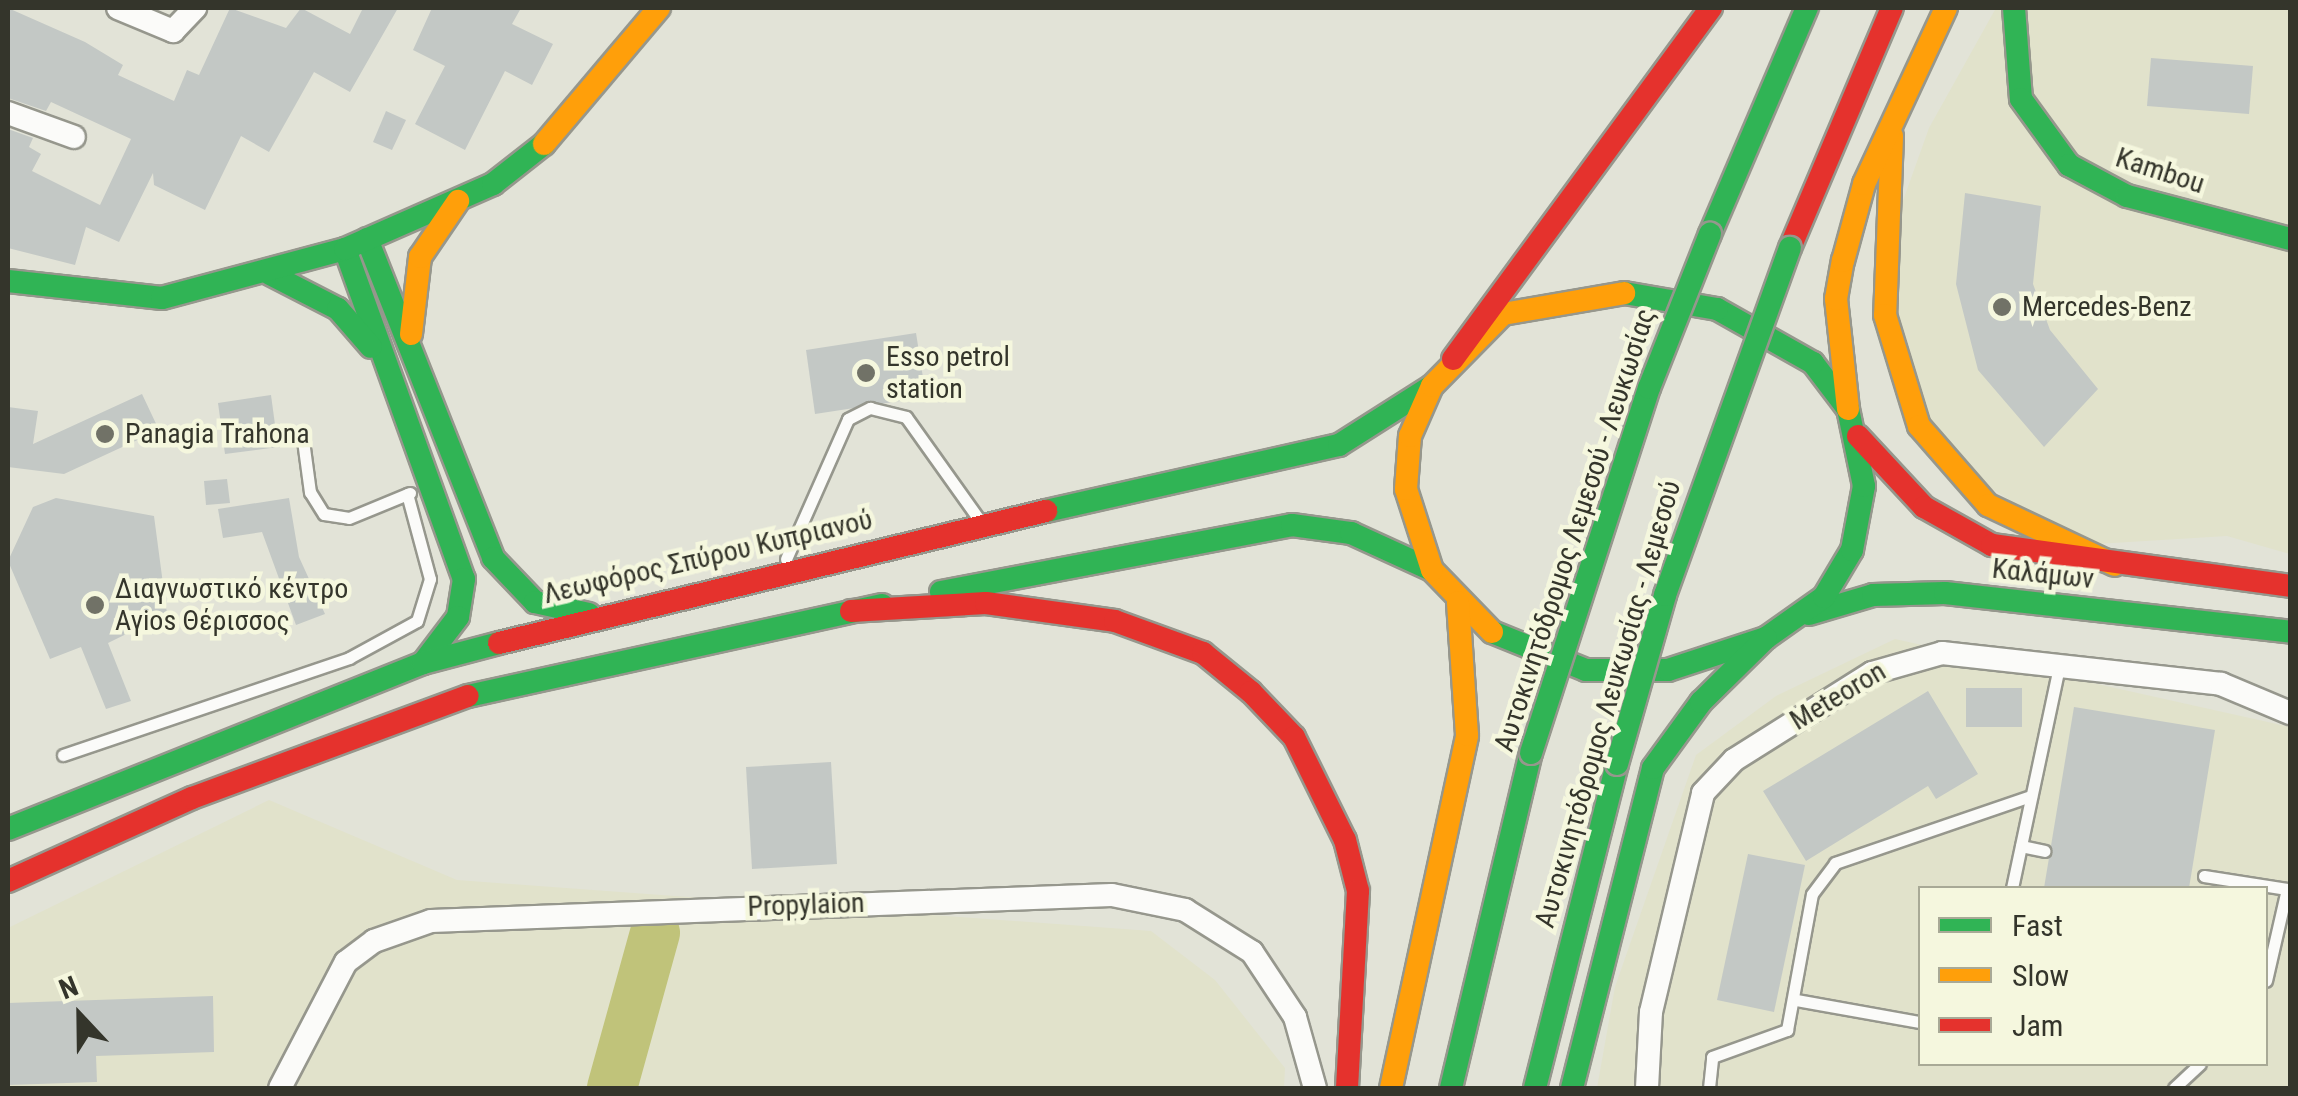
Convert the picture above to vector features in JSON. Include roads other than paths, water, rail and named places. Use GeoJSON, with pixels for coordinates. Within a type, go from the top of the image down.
{"type":"FeatureCollection","features":[{"type":"Feature","properties":{"kind":"main road"},"geometry":{"type":"LineString","coordinates":[[8,281],[119,299],[207,291],[344,249],[458,201],[553,139],[659,8]]}},
{"type":"Feature","properties":{"kind":"main road"},"geometry":{"type":"LineString","coordinates":[[1711,8],[1432,386],[1410,436],[1406,489],[1432,570],[1458,602],[1500,640],[1586,670],[1668,670],[1766,638],[1794,622],[1840,577],[1852,550],[1864,486],[1836,299],[1864,184],[1896,107],[1946,8]]}},
{"type":"Feature","properties":{"kind":"main road","name":"Αυτοκινητόδρομος Λεμεσού - Λευκωσίας"},"geometry":{"type":"LineString","coordinates":[[1451,1088],[1531,753],[1649,388],[1807,8]]}},
{"type":"Feature","properties":{"kind":"main road","name":"Αυτοκινητόδρομος Λευκωσίας - Λεμεσού"},"geometry":{"type":"LineString","coordinates":[[1535,1088],[1617,764],[1676,560],[1790,248],[1892,8]]}},
{"type":"Feature","properties":{"kind":"main road","name":"Kambou"},"geometry":{"type":"LineString","coordinates":[[2014,8],[2021,99],[2070,165],[2127,196],[2290,239]]}},
{"type":"Feature","properties":{"kind":"main road"},"geometry":{"type":"LineString","coordinates":[[1896,107],[1885,315],[1908,403],[1942,460],[1988,505],[2115,565]]}},
{"type":"Feature","properties":{"kind":"main road"},"geometry":{"type":"LineString","coordinates":[[410,343],[420,257],[458,201]]}},
{"type":"Feature","properties":{"kind":"main road"},"geometry":{"type":"LineString","coordinates":[[367,239],[506,579],[535,602],[589,614]]}},
{"type":"Feature","properties":{"kind":"main road"},"geometry":{"type":"LineString","coordinates":[[344,249],[459,554],[464,600],[423,664]]}},
{"type":"Feature","properties":{"kind":"main road"},"geometry":{"type":"LineString","coordinates":[[270,274],[338,309],[390,371]]}},
{"type":"Feature","properties":{"kind":"main road","name":"Καλάμων"},"geometry":{"type":"LineString","coordinates":[[1453,359],[1503,314],[1562,298],[1676,297],[1782,341],[1851,418],[1897,485],[1955,529],[2048,557],[2290,586]]}},
{"type":"Feature","properties":{"kind":"main road","name":"Λεωφόρος Σπύρου Κυπριανού"},"geometry":{"type":"LineString","coordinates":[[8,829],[423,664],[589,614],[1339,445],[1432,386]]}},
{"type":"Feature","properties":{"kind":"main road"},"geometry":{"type":"LineString","coordinates":[[8,881],[192,798],[450,702],[850,611],[1292,525],[1351,534],[1432,570]]}},
{"type":"Feature","properties":{"kind":"main road","name":"Καλάμων"},"geometry":{"type":"LineString","coordinates":[[1794,622],[1873,595],[1945,593],[2290,632]]}},
{"type":"Feature","properties":{"kind":"main road"},"geometry":{"type":"LineString","coordinates":[[1391,1088],[1467,736],[1470,678],[1458,602]]}},
{"type":"Feature","properties":{"kind":"main road"},"geometry":{"type":"LineString","coordinates":[[850,611],[986,604],[1115,621],[1203,654],[1251,692],[1322,784],[1354,874],[1358,968],[1347,1088]]}},
{"type":"Feature","properties":{"kind":"main road"},"geometry":{"type":"LineString","coordinates":[[1572,1088],[1653,768],[1700,702],[1766,638]]}},
{"type":"Feature","properties":{"kind":"street"},"geometry":{"type":"LineString","coordinates":[[118,8],[174,30],[192,13]]}},
{"type":"Feature","properties":{"kind":"street"},"geometry":{"type":"LineString","coordinates":[[8,113],[74,137]]}},
{"type":"Feature","properties":{"kind":"street","name":"Meteoron"},"geometry":{"type":"LineString","coordinates":[[1647,1088],[1648,1028],[1688,843],[1718,774],[1904,658],[2059,666],[2232,686],[2290,713]]}},
{"type":"Feature","properties":{"kind":"street","name":"Propylaion"},"geometry":{"type":"LineString","coordinates":[[280,1088],[346,962],[420,924],[1112,895],[1185,910],[1252,952],[1295,1017],[1315,1088]]}},
{"type":"Feature","properties":{"kind":"lane"},"geometry":{"type":"LineString","coordinates":[[782,568],[848,419],[870,408],[906,417],[982,524]]}},
{"type":"Feature","properties":{"kind":"lane"},"geometry":{"type":"LineString","coordinates":[[302,433],[310,492],[324,514],[349,518],[432,483]]}},
{"type":"Feature","properties":{"kind":"lane"},"geometry":{"type":"LineString","coordinates":[[63,755],[349,658],[417,620],[430,579],[407,494]]}},
{"type":"Feature","properties":{"kind":"lane"},"geometry":{"type":"LineString","coordinates":[[2012,886],[2059,666]]}},
{"type":"Feature","properties":{"kind":"lane"},"geometry":{"type":"LineString","coordinates":[[1708,1088],[1712,1056],[1788,1030],[1812,894],[1835,863],[2031,796]]}},
{"type":"Feature","properties":{"kind":"lane"},"geometry":{"type":"LineString","coordinates":[[2020,846],[2044,851]]}},
{"type":"Feature","properties":{"kind":"lane"},"geometry":{"type":"LineString","coordinates":[[2204,876],[2268,886]]}},
{"type":"Feature","properties":{"kind":"lane"},"geometry":{"type":"LineString","coordinates":[[2268,886],[2287,889],[2268,972]]}},
{"type":"Feature","properties":{"kind":"lane"},"geometry":{"type":"LineString","coordinates":[[1796,1000],[1918,1022]]}},
{"type":"Feature","properties":{"kind":"lane"},"geometry":{"type":"LineString","coordinates":[[2174,1088],[2198,1066]]}},
{"type":"Feature","properties":{"kind":"waterway"},"geometry":{"type":"LineString","coordinates":[[612,1088],[655,933]]}},
{"type":"Feature","properties":{"kind":"place","name":"Mercedes-Benz"},"geometry":{"type":"Point","coordinates":[2002,307]}},
{"type":"Feature","properties":{"kind":"place","name":"Esso petrol station"},"geometry":{"type":"Point","coordinates":[866,373]}},
{"type":"Feature","properties":{"kind":"place","name":"Panagia Trahona"},"geometry":{"type":"Point","coordinates":[105,434]}},
{"type":"Feature","properties":{"kind":"place","name":"Διαγνωστικό κέντρο Αγios Θέρισσος"},"geometry":{"type":"Point","coordinates":[95,605]}}]}
